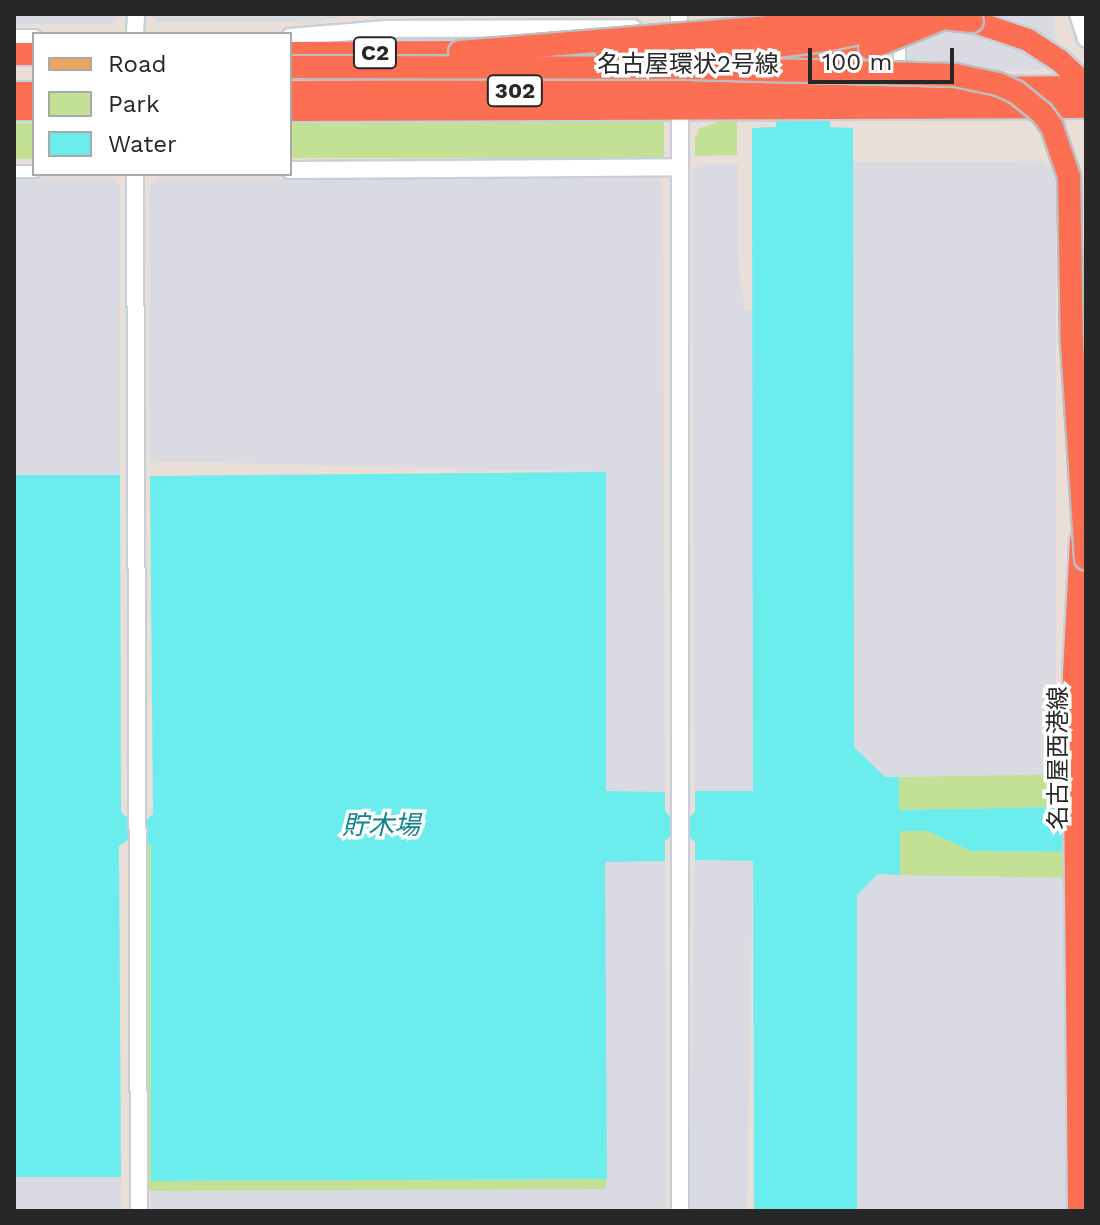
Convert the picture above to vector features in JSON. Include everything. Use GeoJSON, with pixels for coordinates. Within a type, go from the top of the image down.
{"type":"FeatureCollection","features":[{"type":"Feature","properties":{"kind":"highway"},"geometry":{"type":"LineString","coordinates":[[460,52],[687,51],[767,47],[849,36],[917,14]]}},
{"type":"Feature","properties":{"kind":"highway"},"geometry":{"type":"LineString","coordinates":[[689,68],[830,57],[895,40],[950,14]]}},
{"type":"Feature","properties":{"kind":"highway"},"geometry":{"type":"LineString","coordinates":[[460,52],[809,23],[933,17],[992,26],[1028,40],[1059,60],[1086,86]]}},
{"type":"Feature","properties":{"kind":"highway","name":"C2"},"geometry":{"type":"LineString","coordinates":[[292,53],[460,52]]}},
{"type":"Feature","properties":{"kind":"highway","name":"C2"},"geometry":{"type":"LineString","coordinates":[[292,67],[689,68]]}},
{"type":"Feature","properties":{"kind":"highway"},"geometry":{"type":"LineString","coordinates":[[689,68],[955,75],[1007,88],[1042,113],[1060,143],[1070,187],[1074,380],[1086,559]]}},
{"type":"Feature","properties":{"kind":"highway","name":"名古屋環状2号線"},"geometry":{"type":"LineString","coordinates":[[861,99],[899,90],[1086,86]]}},
{"type":"Feature","properties":{"kind":"highway","name":"名古屋環状2号線"},"geometry":{"type":"LineString","coordinates":[[292,92],[680,100],[861,99],[1086,107]]}},
{"type":"Feature","properties":{"kind":"highway","name":"名古屋環状2号線"},"geometry":{"type":"LineString","coordinates":[[292,110],[680,100]]}},
{"type":"Feature","properties":{"kind":"highway"},"geometry":{"type":"LineString","coordinates":[[1080,1211],[1075,1061],[1077,622],[1083,484]]}},
{"type":"Feature","properties":{"kind":"main road","name":"名古屋西港線"},"geometry":{"type":"LineString","coordinates":[[1080,1211],[1086,305]]}},
{"type":"Feature","properties":{"kind":"street"},"geometry":{"type":"LineString","coordinates":[[899,14],[899,90]]}},
{"type":"Feature","properties":{"kind":"street"},"geometry":{"type":"LineString","coordinates":[[1078,14],[1086,39]]}},
{"type":"Feature","properties":{"kind":"street"},"geometry":{"type":"LineString","coordinates":[[292,37],[386,29],[679,21],[680,1211]]}},
{"type":"Feature","properties":{"kind":"street"},"geometry":{"type":"LineString","coordinates":[[292,170],[680,167]]}},
{"type":"Feature","properties":{"kind":"street"},"geometry":{"type":"LineString","coordinates":[[135,176],[139,1211]]}},
{"type":"Feature","properties":{"kind":"shaded area"},"geometry":{"type":"Polygon","coordinates":[[[14,14],[119,14],[119,18],[112,24],[14,24],[14,14]]]}},
{"type":"Feature","properties":{"kind":"shaded area"},"geometry":{"type":"Polygon","coordinates":[[[150,14],[357,14],[317,21],[156,22],[150,14]]]}},
{"type":"Feature","properties":{"kind":"shaded area"},"geometry":{"type":"Polygon","coordinates":[[[905,14],[1055,14],[1055,64],[1034,71],[907,71],[905,14]]]}},
{"type":"Feature","properties":{"kind":"shaded area"},"geometry":{"type":"Polygon","coordinates":[[[1042,161],[1056,169],[1056,775],[885,777],[854,747],[853,162],[1042,161]]]}},
{"type":"Feature","properties":{"kind":"shaded area"},"geometry":{"type":"Polygon","coordinates":[[[698,164],[738,164],[739,274],[745,310],[753,310],[753,791],[695,791],[692,172],[698,164]]]}},
{"type":"Feature","properties":{"kind":"shaded area"},"geometry":{"type":"Polygon","coordinates":[[[14,179],[113,179],[120,185],[120,475],[14,475],[14,179]]]}},
{"type":"Feature","properties":{"kind":"shaded area"},"geometry":{"type":"Polygon","coordinates":[[[157,179],[658,179],[663,185],[665,792],[606,791],[606,472],[150,461],[149,186],[157,179]]]}},
{"type":"Feature","properties":{"kind":"shaded area"},"geometry":{"type":"Polygon","coordinates":[[[695,860],[753,861],[747,1211],[689,1211],[695,860]]]}},
{"type":"Feature","properties":{"kind":"shaded area"},"geometry":{"type":"Polygon","coordinates":[[[665,861],[666,1211],[151,1211],[151,1191],[605,1188],[605,862],[665,861]]]}},
{"type":"Feature","properties":{"kind":"shaded area"},"geometry":{"type":"Polygon","coordinates":[[[878,874],[1069,878],[1068,1211],[857,1211],[857,894],[878,874]]]}},
{"type":"Feature","properties":{"kind":"shaded area"},"geometry":{"type":"Polygon","coordinates":[[[14,1177],[121,1177],[121,1211],[14,1211],[14,1177]]]}},
{"type":"Feature","properties":{"kind":"green space"},"geometry":{"type":"Polygon","coordinates":[[[724,120],[737,122],[737,155],[695,156],[695,138],[700,128],[724,120]]]}},
{"type":"Feature","properties":{"kind":"green space"},"geometry":{"type":"Polygon","coordinates":[[[292,122],[664,122],[664,158],[292,158],[292,122]]]}},
{"type":"Feature","properties":{"kind":"green space"},"geometry":{"type":"Polygon","coordinates":[[[14,123],[32,123],[32,159],[14,159],[14,123]]]}},
{"type":"Feature","properties":{"kind":"green space"},"geometry":{"type":"Polygon","coordinates":[[[1069,774],[1070,811],[1057,807],[898,810],[899,777],[1069,774]]]}},
{"type":"Feature","properties":{"kind":"green space"},"geometry":{"type":"Polygon","coordinates":[[[900,831],[927,831],[971,851],[1069,852],[1069,878],[900,875],[900,831]]]}},
{"type":"Feature","properties":{"kind":"green space"},"geometry":{"type":"Polygon","coordinates":[[[145,839],[151,846],[151,1181],[607,1179],[605,1189],[143,1191],[145,839]]]}},
{"type":"Feature","properties":{"kind":"water","name":"貯木場"},"geometry":{"type":"Polygon","coordinates":[[[753,14],[854,14],[831,76],[830,127],[853,128],[854,747],[885,777],[899,777],[899,810],[1057,807],[1086,817],[1086,852],[971,851],[927,831],[900,831],[900,875],[878,874],[857,895],[857,1211],[754,1211],[753,861],[695,860],[695,842],[688,836],[672,835],[665,841],[665,861],[605,862],[607,1179],[151,1181],[151,846],[145,839],[129,839],[119,846],[121,1177],[14,1177],[14,475],[120,475],[121,812],[130,820],[146,820],[153,814],[150,476],[606,472],[606,791],[665,792],[665,811],[672,818],[688,818],[695,812],[695,791],[753,791],[752,128],[776,127],[774,76],[753,76],[753,14]]]}}]}
